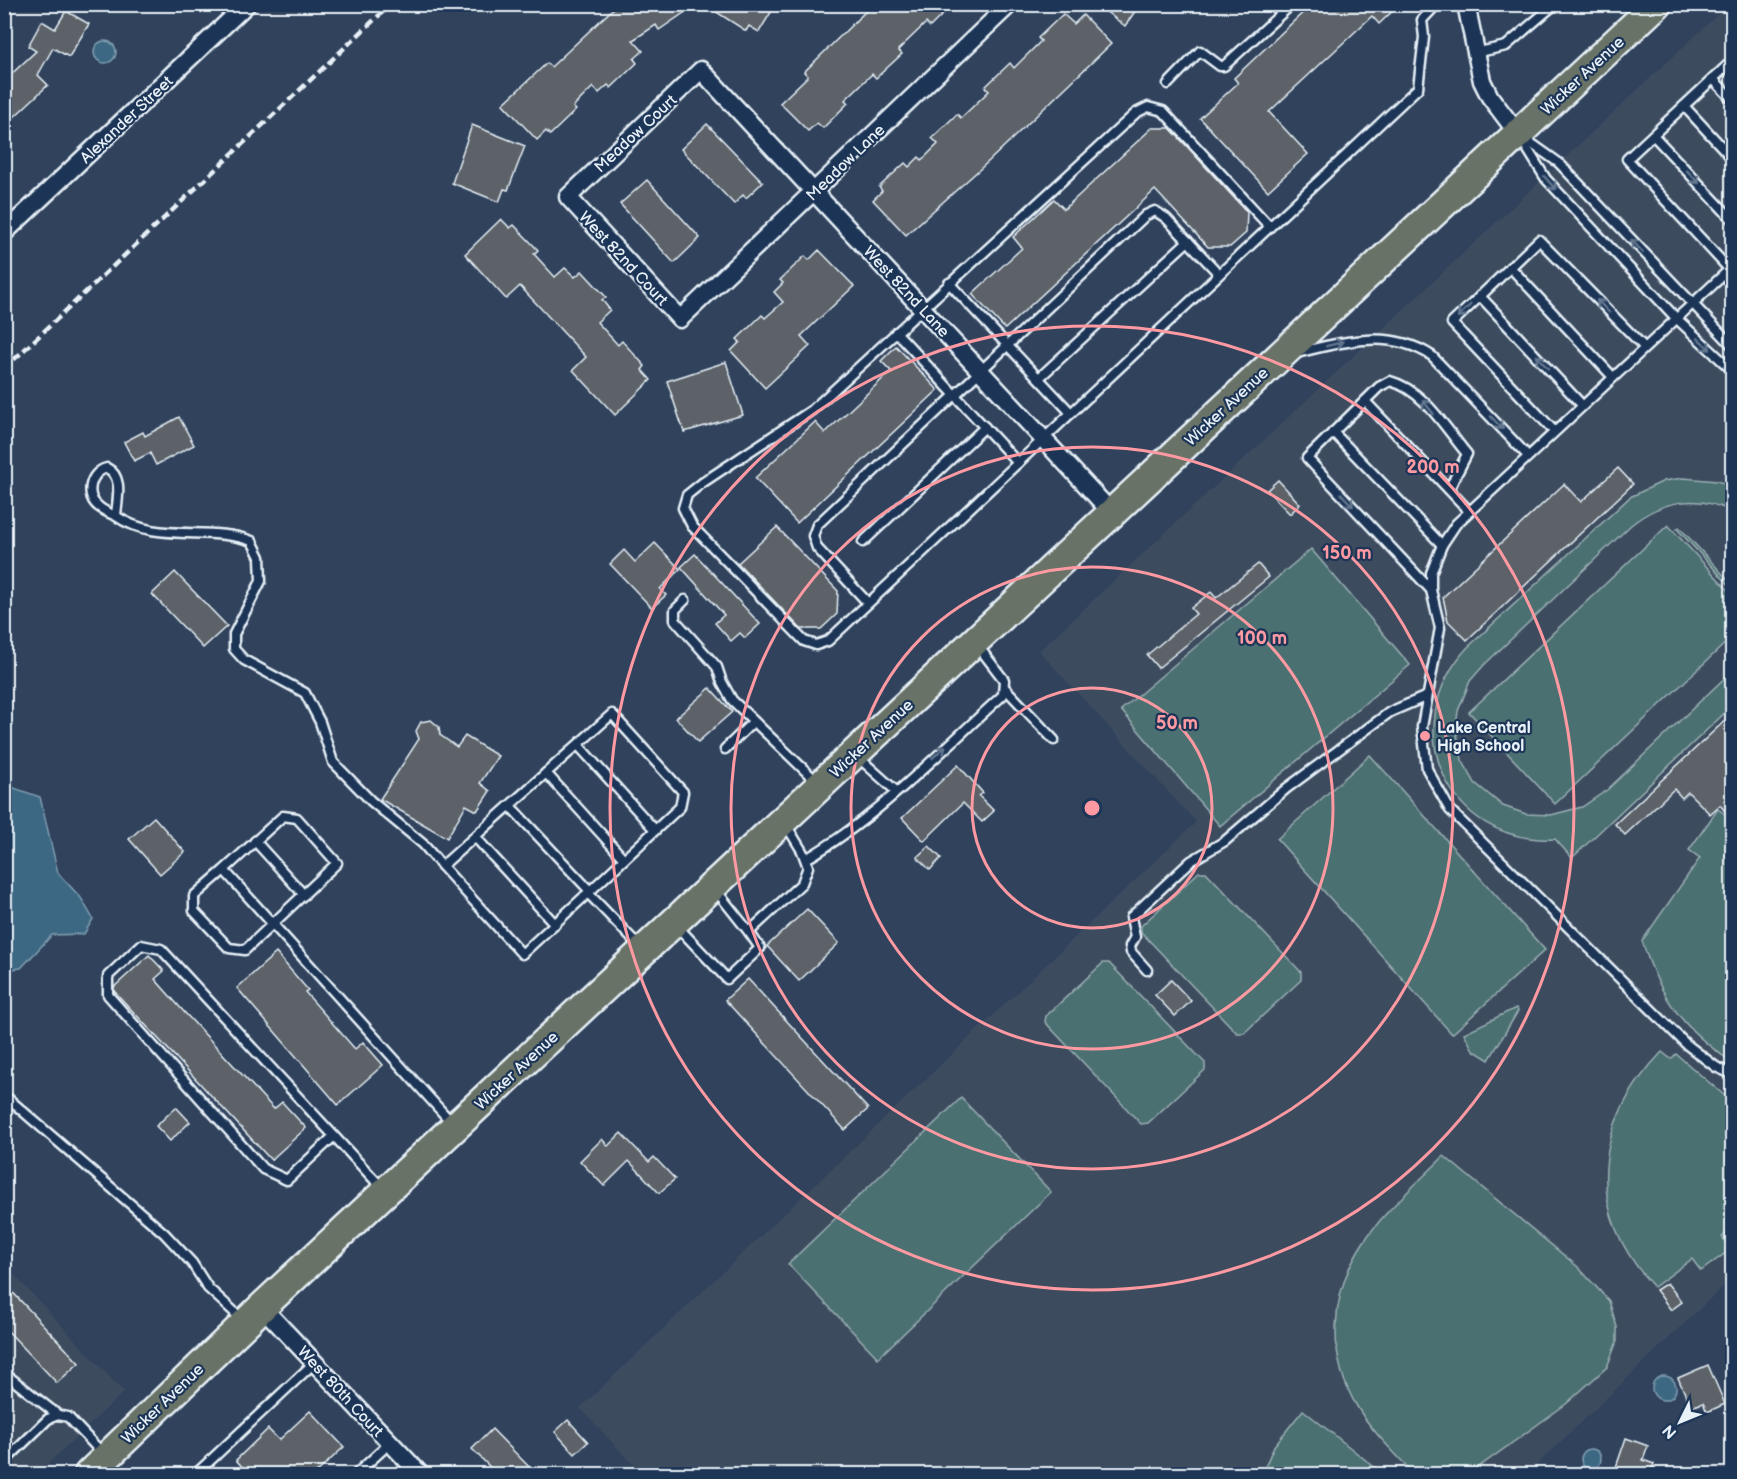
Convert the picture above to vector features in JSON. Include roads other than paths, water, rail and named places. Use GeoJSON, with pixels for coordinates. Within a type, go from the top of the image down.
{"type":"FeatureCollection","features":[{"type":"Feature","properties":{"kind":"highway","name":"Wicker Avenue"},"geometry":{"type":"LineString","coordinates":[[98,1466],[254,1314],[1518,134],[1648,8]]}},
{"type":"Feature","properties":{"kind":"street","name":"Alexander Street"},"geometry":{"type":"LineString","coordinates":[[4,233],[247,4]]}},
{"type":"Feature","properties":{"kind":"street","name":"Meadow Lane"},"geometry":{"type":"LineString","coordinates":[[680,319],[1010,4]]}},
{"type":"Feature","properties":{"kind":"street"},"geometry":{"type":"LineString","coordinates":[[1466,4],[1482,81],[1490,97],[1518,134]]}},
{"type":"Feature","properties":{"kind":"street","name":"West 82nd Lane"},"geometry":{"type":"LineString","coordinates":[[701,70],[815,190],[1112,513]]}},
{"type":"Feature","properties":{"kind":"street","name":"Meadow Court"},"geometry":{"type":"LineString","coordinates":[[568,196],[701,70]]}},
{"type":"Feature","properties":{"kind":"street","name":"West 82nd Court"},"geometry":{"type":"LineString","coordinates":[[568,196],[680,319]]}},
{"type":"Feature","properties":{"kind":"street","name":"West 80th Court"},"geometry":{"type":"LineString","coordinates":[[254,1314],[314,1363],[420,1474]]}},
{"type":"Feature","properties":{"kind":"lane"},"geometry":{"type":"LineString","coordinates":[[1168,84],[1200,51],[1220,66],[1224,66],[1292,4]]}},
{"type":"Feature","properties":{"kind":"lane"},"geometry":{"type":"LineString","coordinates":[[1270,227],[1162,111],[1148,107],[1136,112],[812,410],[702,483],[687,495],[683,508],[692,526],[804,641],[816,645],[828,641],[1044,438],[1270,227],[1418,88],[1424,37],[1422,20],[1437,4]]}},
{"type":"Feature","properties":{"kind":"lane"},"geometry":{"type":"LineString","coordinates":[[1475,53],[1506,46],[1555,4]]}},
{"type":"Feature","properties":{"kind":"lane"},"geometry":{"type":"LineString","coordinates":[[1732,61],[1627,159],[1731,268],[1527,455],[1456,524],[1442,545],[1431,573],[1431,590],[1440,628],[1422,727],[1427,769],[1450,810],[1686,1044],[1716,1067],[1732,1074]]}},
{"type":"Feature","properties":{"kind":"lane"},"geometry":{"type":"LineString","coordinates":[[1713,79],[1732,99]]}},
{"type":"Feature","properties":{"kind":"lane"},"geometry":{"type":"LineString","coordinates":[[1684,106],[1732,158]]}},
{"type":"Feature","properties":{"kind":"lane"},"geometry":{"type":"LineString","coordinates":[[1518,134],[1559,163],[1732,345]]}},
{"type":"Feature","properties":{"kind":"lane"},"geometry":{"type":"LineString","coordinates":[[1518,134],[1546,179],[1676,318],[1732,370]]}},
{"type":"Feature","properties":{"kind":"lane"},"geometry":{"type":"LineString","coordinates":[[1653,135],[1732,219]]}},
{"type":"Feature","properties":{"kind":"lane"},"geometry":{"type":"LineString","coordinates":[[868,603],[817,548],[813,536],[817,525],[980,370],[1146,215],[1155,211],[1219,274]]}},
{"type":"Feature","properties":{"kind":"lane"},"geometry":{"type":"LineString","coordinates":[[1554,431],[1452,323],[1510,267],[1539,240],[1644,347]]}},
{"type":"Feature","properties":{"kind":"lane"},"geometry":{"type":"LineString","coordinates":[[1039,378],[1188,241]]}},
{"type":"Feature","properties":{"kind":"lane"},"geometry":{"type":"LineString","coordinates":[[1510,267],[1612,376]]}},
{"type":"Feature","properties":{"kind":"lane"},"geometry":{"type":"LineString","coordinates":[[948,283],[1071,413]]}},
{"type":"Feature","properties":{"kind":"lane"},"geometry":{"type":"LineString","coordinates":[[1480,296],[1582,405]]}},
{"type":"Feature","properties":{"kind":"lane"},"geometry":{"type":"LineString","coordinates":[[896,332],[1018,463]]}},
{"type":"Feature","properties":{"kind":"lane"},"geometry":{"type":"LineString","coordinates":[[1278,358],[1368,338],[1396,340],[1420,347],[1432,356],[1527,455]]}},
{"type":"Feature","properties":{"kind":"lane"},"geometry":{"type":"LineString","coordinates":[[1431,590],[1307,458],[1378,387],[1390,381],[1404,384],[1418,394],[1467,454],[1449,489]]}},
{"type":"Feature","properties":{"kind":"lane"},"geometry":{"type":"LineString","coordinates":[[1365,401],[1469,511]]}},
{"type":"Feature","properties":{"kind":"lane"},"geometry":{"type":"LineString","coordinates":[[863,542],[985,427]]}},
{"type":"Feature","properties":{"kind":"lane"},"geometry":{"type":"LineString","coordinates":[[1333,432],[1442,545]]}},
{"type":"Feature","properties":{"kind":"lane"},"geometry":{"type":"LineString","coordinates":[[116,516],[119,479],[114,471],[107,468],[93,477],[90,490],[93,501],[99,508],[129,525],[143,530],[232,534],[252,541],[260,557],[261,581],[234,633],[234,650],[244,660],[305,693],[320,722],[333,762],[371,801],[423,844],[442,866],[522,954],[680,807],[683,792],[612,714],[442,866]]}},
{"type":"Feature","properties":{"kind":"lane"},"geometry":{"type":"LineString","coordinates":[[685,600],[675,610],[675,620],[717,667],[732,700],[820,785]]}},
{"type":"Feature","properties":{"kind":"lane"},"geometry":{"type":"LineString","coordinates":[[806,859],[825,848],[896,791],[1003,695],[1004,680],[974,641]]}},
{"type":"Feature","properties":{"kind":"lane"},"geometry":{"type":"LineString","coordinates":[[1004,687],[1054,740]]}},
{"type":"Feature","properties":{"kind":"lane"},"geometry":{"type":"LineString","coordinates":[[1147,970],[1131,952],[1130,946],[1135,937],[1131,917],[1157,891],[1191,861],[1224,841],[1287,788],[1390,712],[1427,696]]}},
{"type":"Feature","properties":{"kind":"lane"},"geometry":{"type":"LineString","coordinates":[[725,749],[753,722]]}},
{"type":"Feature","properties":{"kind":"lane"},"geometry":{"type":"LineString","coordinates":[[578,745],[655,830]]}},
{"type":"Feature","properties":{"kind":"lane"},"geometry":{"type":"LineString","coordinates":[[854,754],[896,791]]}},
{"type":"Feature","properties":{"kind":"lane"},"geometry":{"type":"LineString","coordinates":[[546,774],[624,860]]}},
{"type":"Feature","properties":{"kind":"lane"},"geometry":{"type":"LineString","coordinates":[[510,806],[643,951]]}},
{"type":"Feature","properties":{"kind":"lane"},"geometry":{"type":"LineString","coordinates":[[283,816],[297,818],[337,863],[245,950],[229,948],[194,911],[194,896],[224,870],[283,816]]}},
{"type":"Feature","properties":{"kind":"lane"},"geometry":{"type":"LineString","coordinates":[[749,932],[802,883],[808,867],[806,859],[783,820]]}},
{"type":"Feature","properties":{"kind":"lane"},"geometry":{"type":"LineString","coordinates":[[475,837],[555,924]]}},
{"type":"Feature","properties":{"kind":"lane"},"geometry":{"type":"LineString","coordinates":[[255,842],[304,895]]}},
{"type":"Feature","properties":{"kind":"lane"},"geometry":{"type":"LineString","coordinates":[[224,870],[455,1126]]}},
{"type":"Feature","properties":{"kind":"lane"},"geometry":{"type":"LineString","coordinates":[[674,922],[727,979],[760,948],[712,886]]}},
{"type":"Feature","properties":{"kind":"lane"},"geometry":{"type":"LineString","coordinates":[[334,1136],[287,1180],[263,1169],[108,996],[108,976],[141,945],[161,949],[386,1191]]}},
{"type":"Feature","properties":{"kind":"lane"},"geometry":{"type":"LineString","coordinates":[[4,1095],[164,1233],[192,1263],[208,1288],[254,1314]]}},
{"type":"Feature","properties":{"kind":"lane"},"geometry":{"type":"LineString","coordinates":[[199,1471],[314,1363]]}},
{"type":"Feature","properties":{"kind":"lane"},"geometry":{"type":"LineString","coordinates":[[4,1373],[58,1414],[68,1418],[98,1466]]}},
{"type":"Feature","properties":{"kind":"lane"},"geometry":{"type":"LineString","coordinates":[[4,1462],[48,1419],[58,1414]]}},
{"type":"Feature","properties":{"kind":"lane"},"geometry":{"type":"LineString","coordinates":[[356,1474],[390,1443]]}},
{"type":"Feature","properties":{"kind":"railway"},"geometry":{"type":"LineString","coordinates":[[4,369],[391,4]]}},
{"type":"Feature","properties":{"kind":"place","name":"Lake Central High School"},"geometry":{"type":"Point","coordinates":[1425,736]}}]}
